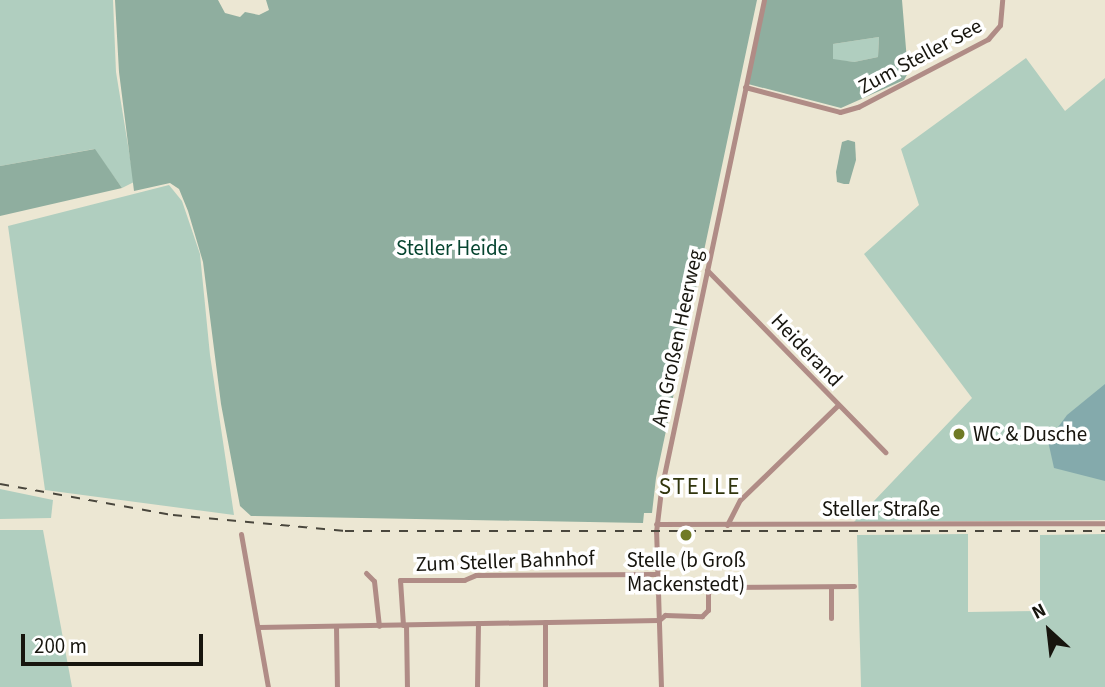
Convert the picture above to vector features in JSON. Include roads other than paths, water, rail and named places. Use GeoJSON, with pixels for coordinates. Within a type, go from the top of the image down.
{"type":"FeatureCollection","features":[{"type":"Feature","properties":{"kind":"street","name":"Am Großen Heerweg"},"geometry":{"type":"LineString","coordinates":[[661,687],[656,524],[764,0]]}},
{"type":"Feature","properties":{"kind":"street","name":"Zum Steller See"},"geometry":{"type":"LineString","coordinates":[[745,87],[840,112],[858,107],[988,39],[1000,26],[1002,0]]}},
{"type":"Feature","properties":{"kind":"street","name":"Heiderand"},"geometry":{"type":"LineString","coordinates":[[707,270],[885,452]]}},
{"type":"Feature","properties":{"kind":"street"},"geometry":{"type":"LineString","coordinates":[[727,525],[740,500],[838,404]]}},
{"type":"Feature","properties":{"kind":"street","name":"Steller Straße"},"geometry":{"type":"LineString","coordinates":[[656,524],[1105,523]]}},
{"type":"Feature","properties":{"kind":"street"},"geometry":{"type":"LineString","coordinates":[[240,534],[268,687]]}},
{"type":"Feature","properties":{"kind":"street"},"geometry":{"type":"LineString","coordinates":[[366,573],[374,581],[379,626]]}},
{"type":"Feature","properties":{"kind":"street","name":"Zum Steller Bahnhof"},"geometry":{"type":"LineString","coordinates":[[405,625],[400,580],[464,580],[477,575],[657,574]]}},
{"type":"Feature","properties":{"kind":"street"},"geometry":{"type":"LineString","coordinates":[[258,627],[659,620],[665,615],[702,616],[708,610],[708,593],[714,587],[854,586]]}},
{"type":"Feature","properties":{"kind":"street"},"geometry":{"type":"LineString","coordinates":[[831,587],[831,618]]}},
{"type":"Feature","properties":{"kind":"street"},"geometry":{"type":"LineString","coordinates":[[545,622],[545,687]]}},
{"type":"Feature","properties":{"kind":"street"},"geometry":{"type":"LineString","coordinates":[[477,687],[478,623]]}},
{"type":"Feature","properties":{"kind":"street"},"geometry":{"type":"LineString","coordinates":[[405,625],[407,687]]}},
{"type":"Feature","properties":{"kind":"street"},"geometry":{"type":"LineString","coordinates":[[336,626],[337,687]]}},
{"type":"Feature","properties":{"kind":"water"},"geometry":{"type":"Polygon","coordinates":[[[1105,384],[1105,481],[1054,468],[1048,441],[1067,415],[1105,384]]]}},
{"type":"Feature","properties":{"kind":"railway"},"geometry":{"type":"LineString","coordinates":[[0,484],[173,515],[345,531],[1105,531]]}},
{"type":"Feature","properties":{"kind":"place","name":"WC & Dusche"},"geometry":{"type":"Point","coordinates":[959,434]}},
{"type":"Feature","properties":{"kind":"place","name":"Stelle (b Groß Mackenstedt)"},"geometry":{"type":"Point","coordinates":[686,535]}},
{"type":"Feature","properties":{"kind":"district","name":"STELLE"},"geometry":{"type":"Point","coordinates":[700,487]}},
{"type":"Feature","properties":{"kind":"park label","name":"Steller Heide"},"geometry":{"type":"Point","coordinates":[452,248]}}]}
